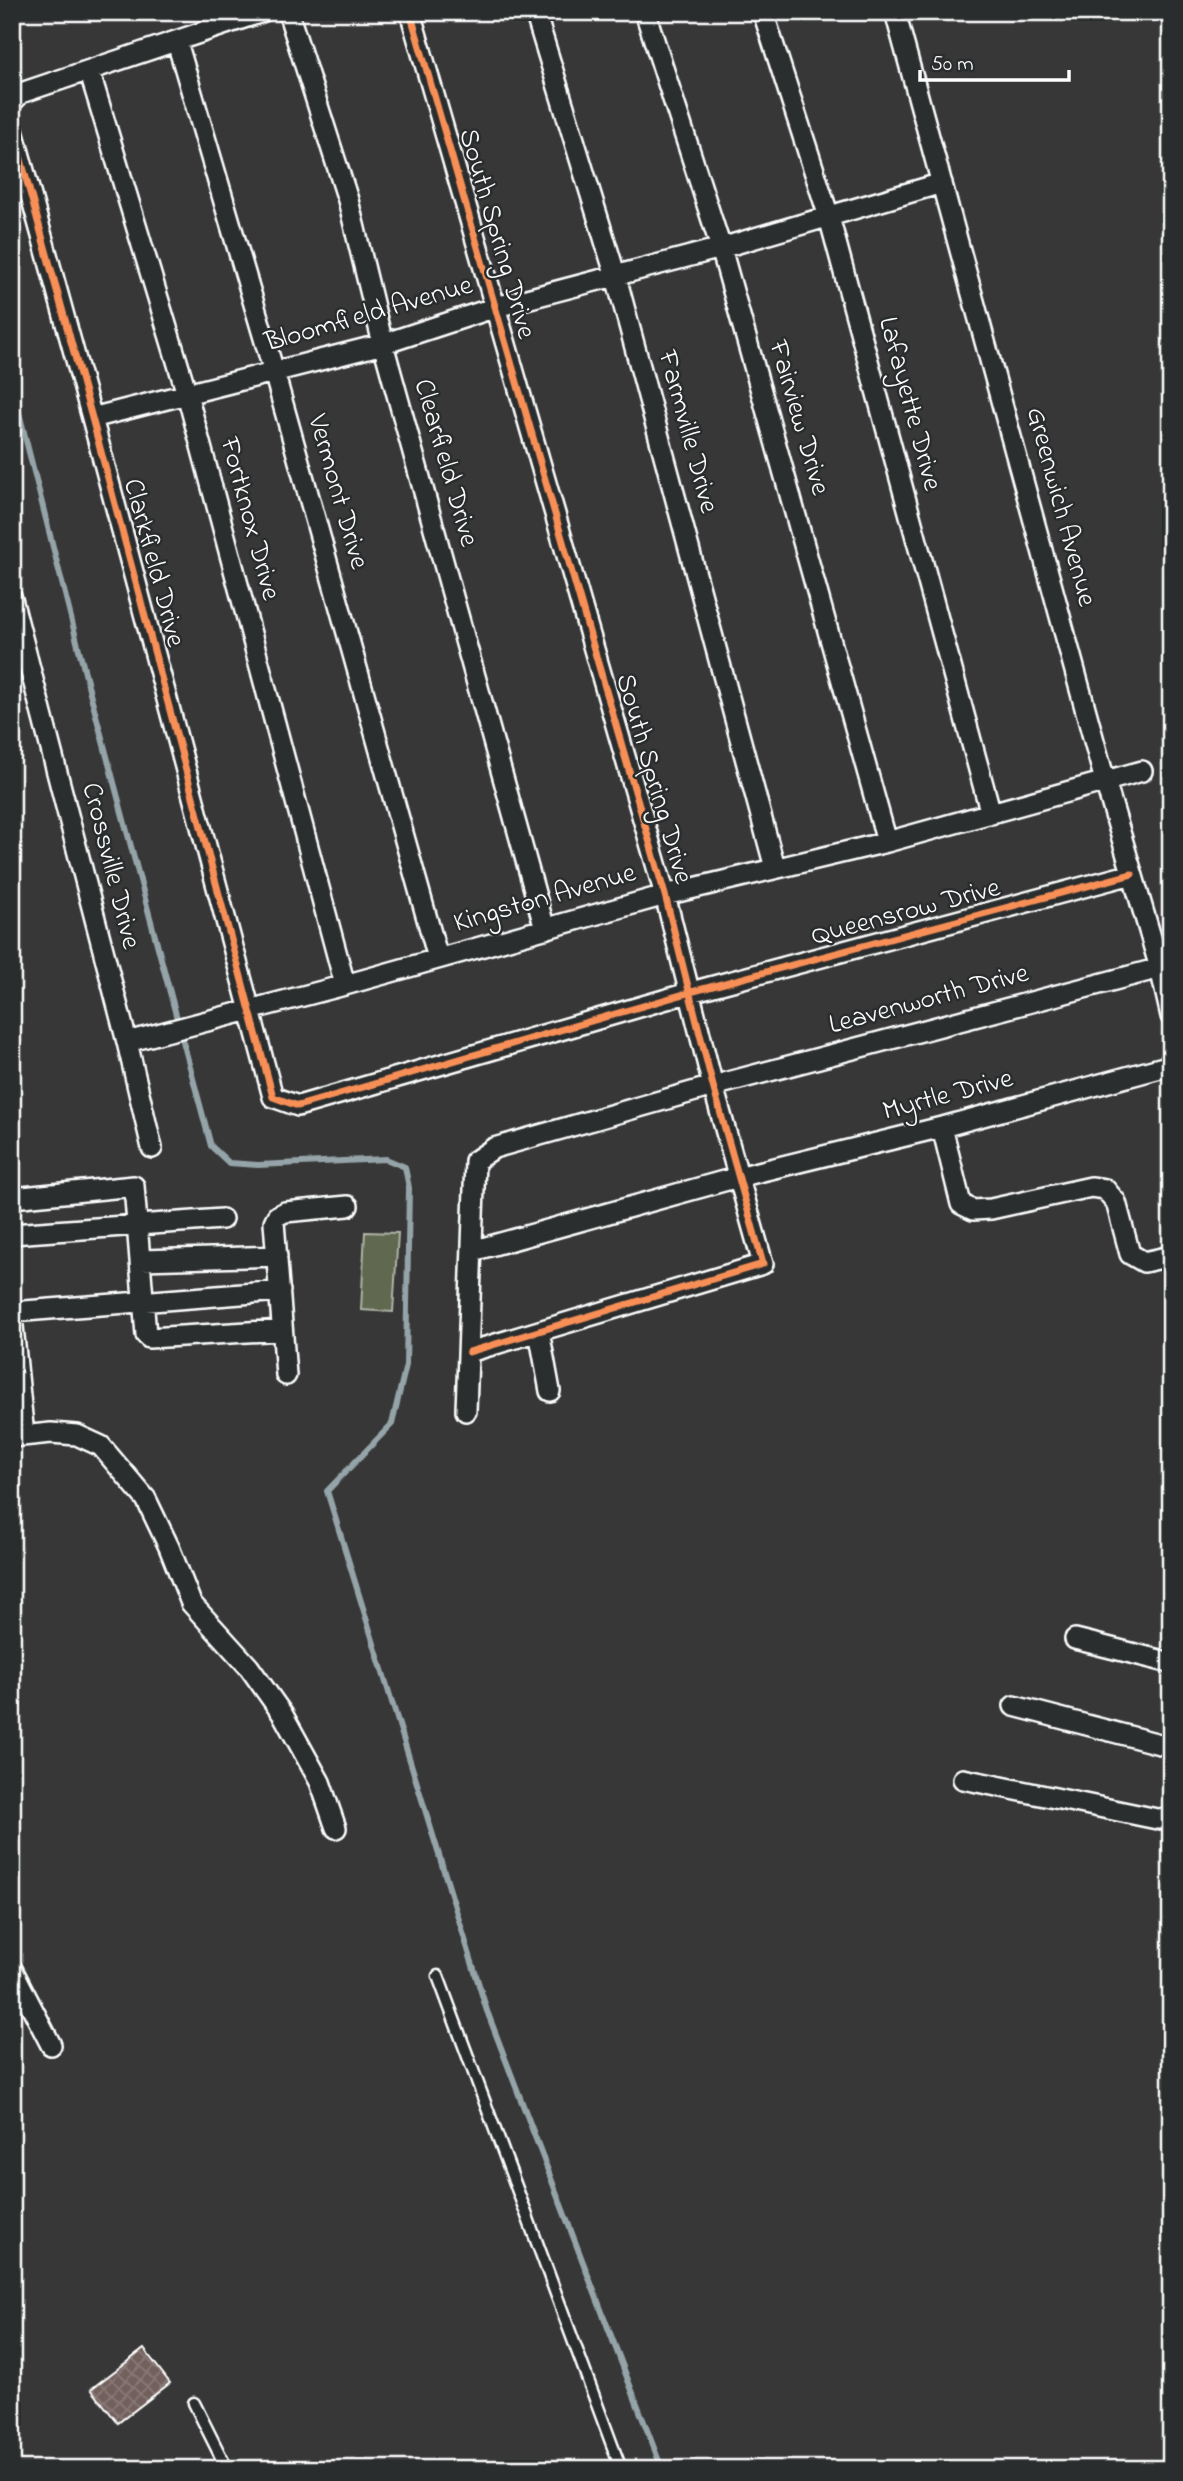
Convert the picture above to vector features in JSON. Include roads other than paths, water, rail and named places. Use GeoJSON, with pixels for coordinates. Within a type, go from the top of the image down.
{"type":"FeatureCollection","features":[{"type":"Feature","properties":{"kind":"street"},"geometry":{"type":"LineString","coordinates":[[12,102],[21,93],[262,12]]}},
{"type":"Feature","properties":{"kind":"street","name":"Clearfield Drive"},"geometry":{"type":"LineString","coordinates":[[288,12],[348,200],[383,344],[545,929]]}},
{"type":"Feature","properties":{"kind":"street","name":"South Spring Drive"},"geometry":{"type":"LineString","coordinates":[[410,12],[665,895],[713,1086],[763,1264],[469,1352]]}},
{"type":"Feature","properties":{"kind":"street","name":"Farmville Drive"},"geometry":{"type":"LineString","coordinates":[[535,12],[616,277],[775,868]]}},
{"type":"Feature","properties":{"kind":"street","name":"Fairview Drive"},"geometry":{"type":"LineString","coordinates":[[645,12],[721,248],[887,842]]}},
{"type":"Feature","properties":{"kind":"street","name":"Lafayette Drive"},"geometry":{"type":"LineString","coordinates":[[764,12],[829,217],[991,814]]}},
{"type":"Feature","properties":{"kind":"street","name":"Greenwich Avenue"},"geometry":{"type":"LineString","coordinates":[[895,12],[1105,781],[1160,968],[1171,1016]]}},
{"type":"Feature","properties":{"kind":"street","name":"Vermont Drive"},"geometry":{"type":"LineString","coordinates":[[177,42],[274,372],[439,958]]}},
{"type":"Feature","properties":{"kind":"street","name":"Fortknox Drive"},"geometry":{"type":"LineString","coordinates":[[89,70],[187,394],[345,985]]}},
{"type":"Feature","properties":{"kind":"street","name":"Clarkfield Drive"},"geometry":{"type":"LineString","coordinates":[[12,127],[273,1097],[298,1106],[691,992]]}},
{"type":"Feature","properties":{"kind":"street","name":"Bloomfield Avenue"},"geometry":{"type":"LineString","coordinates":[[92,418],[383,344],[496,307],[721,248],[942,183]]}},
{"type":"Feature","properties":{"kind":"street","name":"Crossville Drive"},"geometry":{"type":"LineString","coordinates":[[12,599],[152,1148]]}},
{"type":"Feature","properties":{"kind":"street","name":"Kingston Avenue"},"geometry":{"type":"LineString","coordinates":[[127,1042],[345,985],[665,895],[887,842],[1142,771]]}},
{"type":"Feature","properties":{"kind":"street","name":"Queensrow Drive"},"geometry":{"type":"LineString","coordinates":[[691,992],[1132,874]]}},
{"type":"Feature","properties":{"kind":"street","name":"Leavenworth Drive"},"geometry":{"type":"LineString","coordinates":[[472,1251],[475,1161],[494,1148],[713,1086],[1160,968]]}},
{"type":"Feature","properties":{"kind":"street","name":"Myrtle Drive"},"geometry":{"type":"LineString","coordinates":[[472,1251],[738,1177],[942,1127],[1171,1065]]}},
{"type":"Feature","properties":{"kind":"street"},"geometry":{"type":"LineString","coordinates":[[942,1127],[961,1204],[973,1210],[991,1209],[1091,1187],[1105,1189],[1116,1202],[1130,1254],[1144,1262],[1171,1256]]}},
{"type":"Feature","properties":{"kind":"street"},"geometry":{"type":"LineString","coordinates":[[12,1198],[134,1186],[146,1335],[153,1340],[282,1330]]}},
{"type":"Feature","properties":{"kind":"street"},"geometry":{"type":"LineString","coordinates":[[286,1375],[274,1222],[277,1216],[285,1212],[348,1206]]}},
{"type":"Feature","properties":{"kind":"street"},"geometry":{"type":"LineString","coordinates":[[12,1234],[222,1219]]}},
{"type":"Feature","properties":{"kind":"street"},"geometry":{"type":"LineString","coordinates":[[466,1411],[472,1251]]}},
{"type":"Feature","properties":{"kind":"street"},"geometry":{"type":"LineString","coordinates":[[141,1260],[277,1256]]}},
{"type":"Feature","properties":{"kind":"street"},"geometry":{"type":"LineString","coordinates":[[280,1291],[12,1314],[18,1436],[51,1433],[77,1435],[101,1446],[146,1499],[191,1602],[249,1667],[284,1716],[320,1782],[336,1828]]}},
{"type":"Feature","properties":{"kind":"street"},"geometry":{"type":"LineString","coordinates":[[539,1331],[550,1391]]}},
{"type":"Feature","properties":{"kind":"street"},"geometry":{"type":"LineString","coordinates":[[1075,1639],[1171,1663]]}},
{"type":"Feature","properties":{"kind":"street"},"geometry":{"type":"LineString","coordinates":[[1014,1706],[1171,1747]]}},
{"type":"Feature","properties":{"kind":"street"},"geometry":{"type":"LineString","coordinates":[[963,1779],[1157,1819],[1171,1818]]}},
{"type":"Feature","properties":{"kind":"street"},"geometry":{"type":"LineString","coordinates":[[12,1969],[51,2045]]}},
{"type":"Feature","properties":{"kind":"lane"},"geometry":{"type":"LineString","coordinates":[[438,1976],[621,2469]]}},
{"type":"Feature","properties":{"kind":"lane"},"geometry":{"type":"LineString","coordinates":[[194,2403],[227,2469]]}},
{"type":"Feature","properties":{"kind":"waterway"},"geometry":{"type":"LineString","coordinates":[[12,385],[89,689],[211,1146],[229,1163],[258,1165],[386,1159],[405,1167],[409,1188],[406,1365],[392,1424],[327,1491],[487,2011],[662,2469]]}}]}
